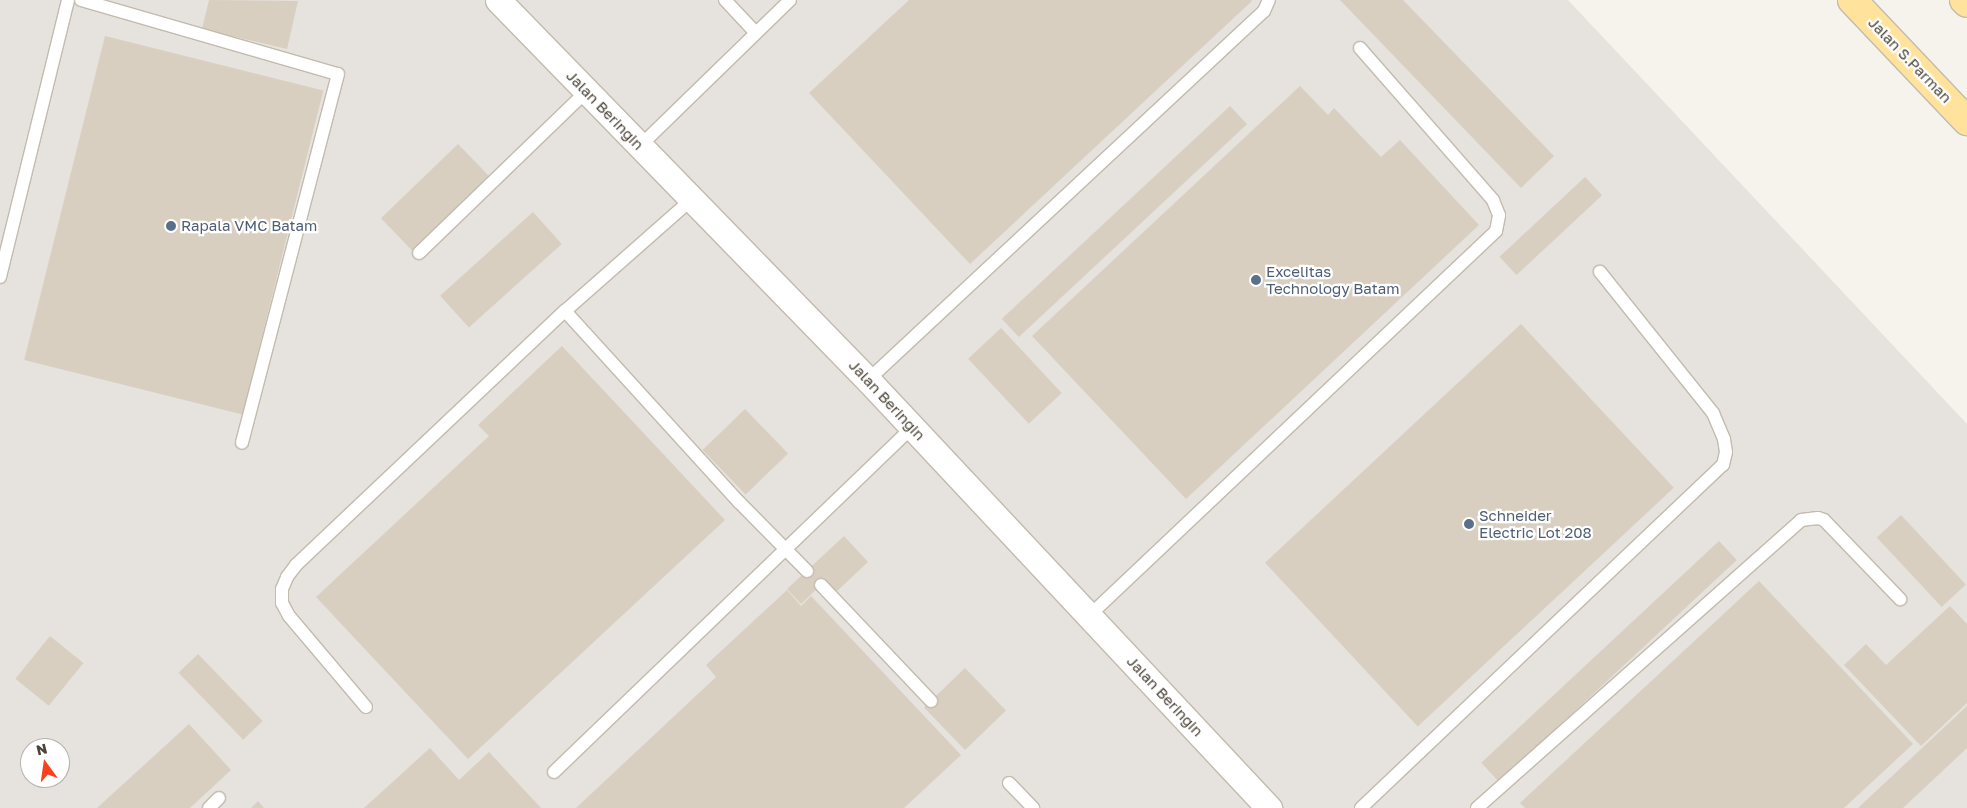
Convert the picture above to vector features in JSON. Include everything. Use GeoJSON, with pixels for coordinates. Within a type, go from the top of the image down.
{"type":"FeatureCollection","features":[{"type":"Feature","properties":{"kind":"main road","name":"Jalan S.Parman"},"geometry":{"type":"LineString","coordinates":[[1852,0],[1967,121]]}},
{"type":"Feature","properties":{"kind":"street","name":"Jalan Beringin"},"geometry":{"type":"LineString","coordinates":[[498,0],[913,427],[1269,808]]}},
{"type":"Feature","properties":{"kind":"lane"},"geometry":{"type":"LineString","coordinates":[[0,277],[68,0]]}},
{"type":"Feature","properties":{"kind":"lane"},"geometry":{"type":"LineString","coordinates":[[81,0],[338,74],[242,443]]}},
{"type":"Feature","properties":{"kind":"lane"},"geometry":{"type":"LineString","coordinates":[[725,0],[756,33]]}},
{"type":"Feature","properties":{"kind":"lane"},"geometry":{"type":"LineString","coordinates":[[640,146],[790,0]]}},
{"type":"Feature","properties":{"kind":"lane"},"geometry":{"type":"LineString","coordinates":[[868,380],[1264,11],[1269,0]]}},
{"type":"Feature","properties":{"kind":"lane"},"geometry":{"type":"LineString","coordinates":[[1090,615],[1496,231],[1499,215],[1493,200],[1360,48]]}},
{"type":"Feature","properties":{"kind":"lane"},"geometry":{"type":"LineString","coordinates":[[419,253],[587,91]]}},
{"type":"Feature","properties":{"kind":"lane"},"geometry":{"type":"LineString","coordinates":[[366,707],[289,616],[282,603],[282,589],[287,577],[303,559],[565,311],[692,199]]}},
{"type":"Feature","properties":{"kind":"lane"},"geometry":{"type":"LineString","coordinates":[[1361,808],[1723,465],[1726,452],[1724,439],[1713,413],[1600,272]]}},
{"type":"Feature","properties":{"kind":"lane"},"geometry":{"type":"LineString","coordinates":[[565,311],[739,502],[807,571]]}},
{"type":"Feature","properties":{"kind":"lane"},"geometry":{"type":"LineString","coordinates":[[554,772],[913,427]]}},
{"type":"Feature","properties":{"kind":"lane"},"geometry":{"type":"LineString","coordinates":[[1477,808],[1801,520],[1818,518],[1824,520],[1900,599]]}},
{"type":"Feature","properties":{"kind":"lane"},"geometry":{"type":"LineString","coordinates":[[821,585],[931,701]]}},
{"type":"Feature","properties":{"kind":"lane"},"geometry":{"type":"LineString","coordinates":[[1009,784],[1033,808]]}},
{"type":"Feature","properties":{"kind":"lane"},"geometry":{"type":"LineString","coordinates":[[209,808],[219,798]]}},
{"type":"Feature","properties":{"kind":"shaded area"},"geometry":{"type":"Polygon","coordinates":[[[0,0],[1568,0],[1967,424],[1967,808],[0,808],[0,0]]]}},
{"type":"Feature","properties":{"kind":"building"},"geometry":{"type":"Polygon","coordinates":[[[209,0],[298,1],[287,49],[202,29],[209,0]]]}},
{"type":"Feature","properties":{"kind":"building"},"geometry":{"type":"Polygon","coordinates":[[[909,0],[1252,1],[970,264],[809,93],[909,0]]]}},
{"type":"Feature","properties":{"kind":"building"},"geometry":{"type":"Polygon","coordinates":[[[1340,0],[1403,0],[1554,156],[1521,188],[1340,0]]]}},
{"type":"Feature","properties":{"kind":"building","name":"Rapala VMC Batam"},"geometry":{"type":"Polygon","coordinates":[[[105,36],[323,90],[243,415],[24,360],[105,36]]]}},
{"type":"Feature","properties":{"kind":"building","name":"Excelitas Technology Batam"},"geometry":{"type":"Polygon","coordinates":[[[1300,86],[1328,115],[1334,108],[1381,157],[1400,140],[1479,225],[1186,499],[1032,336],[1300,86]]]}},
{"type":"Feature","properties":{"kind":"building"},"geometry":{"type":"Polygon","coordinates":[[[1230,106],[1247,124],[1019,337],[1002,319],[1230,106]]]}},
{"type":"Feature","properties":{"kind":"building"},"geometry":{"type":"Polygon","coordinates":[[[458,144],[491,178],[414,252],[381,218],[458,144]]]}},
{"type":"Feature","properties":{"kind":"building"},"geometry":{"type":"Polygon","coordinates":[[[1585,177],[1602,195],[1516,275],[1499,257],[1585,177]]]}},
{"type":"Feature","properties":{"kind":"building"},"geometry":{"type":"Polygon","coordinates":[[[533,212],[562,244],[469,328],[440,296],[533,212]]]}},
{"type":"Feature","properties":{"kind":"building","name":"Schneider Electric Lot 208"},"geometry":{"type":"Polygon","coordinates":[[[1521,324],[1674,488],[1418,727],[1265,563],[1521,324]]]}},
{"type":"Feature","properties":{"kind":"building"},"geometry":{"type":"Polygon","coordinates":[[[1001,328],[1062,393],[1029,424],[968,359],[1001,328]]]}},
{"type":"Feature","properties":{"kind":"building"},"geometry":{"type":"Polygon","coordinates":[[[562,346],[725,520],[468,759],[316,597],[489,436],[478,425],[562,346]]]}},
{"type":"Feature","properties":{"kind":"building"},"geometry":{"type":"Polygon","coordinates":[[[745,409],[788,454],[746,495],[703,450],[745,409]]]}},
{"type":"Feature","properties":{"kind":"building"},"geometry":{"type":"Polygon","coordinates":[[[1901,515],[1966,584],[1942,607],[1877,538],[1901,515]]]}},
{"type":"Feature","properties":{"kind":"building"},"geometry":{"type":"Polygon","coordinates":[[[844,536],[868,562],[835,593],[824,582],[801,604],[787,589],[844,536]]]}},
{"type":"Feature","properties":{"kind":"building"},"geometry":{"type":"Polygon","coordinates":[[[1719,541],[1737,560],[1499,782],[1481,763],[1719,541]]]}},
{"type":"Feature","properties":{"kind":"building"},"geometry":{"type":"Polygon","coordinates":[[[1759,581],[1913,744],[1844,808],[1525,808],[1520,803],[1759,581]]]}},
{"type":"Feature","properties":{"kind":"building"},"geometry":{"type":"Polygon","coordinates":[[[787,590],[801,606],[811,596],[961,755],[904,808],[576,808],[716,677],[706,665],[787,590]]]}},
{"type":"Feature","properties":{"kind":"building"},"geometry":{"type":"Polygon","coordinates":[[[1950,606],[1967,624],[1967,703],[1921,746],[1844,665],[1866,644],[1886,665],[1950,606]]]}},
{"type":"Feature","properties":{"kind":"building"},"geometry":{"type":"Polygon","coordinates":[[[50,636],[83,663],[49,706],[15,679],[50,636]]]}},
{"type":"Feature","properties":{"kind":"building"},"geometry":{"type":"Polygon","coordinates":[[[198,654],[263,721],[243,740],[179,673],[198,654]]]}},
{"type":"Feature","properties":{"kind":"building"},"geometry":{"type":"Polygon","coordinates":[[[965,668],[1006,710],[965,750],[924,708],[965,668]]]}},
{"type":"Feature","properties":{"kind":"building"},"geometry":{"type":"Polygon","coordinates":[[[1967,706],[1967,748],[1903,808],[1858,808],[1967,706]]]}},
{"type":"Feature","properties":{"kind":"building"},"geometry":{"type":"Polygon","coordinates":[[[189,724],[231,770],[190,808],[97,808],[189,724]]]}},
{"type":"Feature","properties":{"kind":"building"},"geometry":{"type":"Polygon","coordinates":[[[430,748],[459,780],[489,752],[541,808],[364,808],[430,748]]]}},
{"type":"Feature","properties":{"kind":"building"},"geometry":{"type":"Polygon","coordinates":[[[258,801],[264,808],[251,808],[258,801]]]}},
{"type":"Feature","properties":{"kind":"place","name":"Rapala VMC Batam"},"geometry":{"type":"Point","coordinates":[171,226]}},
{"type":"Feature","properties":{"kind":"place","name":"Excelitas Technology Batam"},"geometry":{"type":"Point","coordinates":[1256,280]}},
{"type":"Feature","properties":{"kind":"place","name":"Schneider Electric Lot 208"},"geometry":{"type":"Point","coordinates":[1469,524]}}]}
